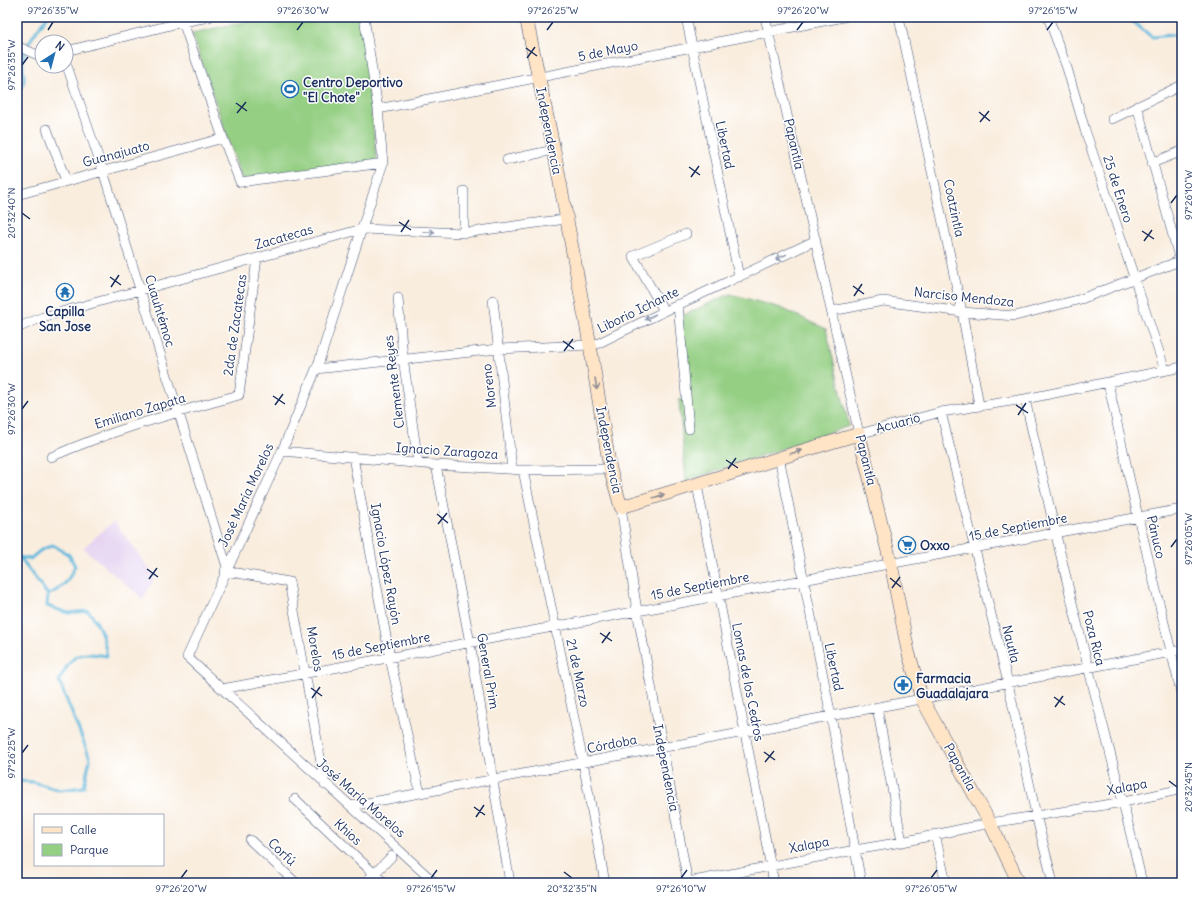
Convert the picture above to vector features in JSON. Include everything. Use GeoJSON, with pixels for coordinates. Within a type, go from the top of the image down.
{"type":"FeatureCollection","features":[{"type":"Feature","properties":{"kind":"street"},"geometry":{"type":"LineString","coordinates":[[74,49],[208,17]]}},
{"type":"Feature","properties":{"kind":"street","name":"José María Morelos"},"geometry":{"type":"LineString","coordinates":[[364,17],[378,109],[383,163],[316,369],[282,450],[226,569],[187,657],[325,785],[351,806],[435,883]]}},
{"type":"Feature","properties":{"kind":"street","name":"Independencia"},"geometry":{"type":"LineString","coordinates":[[526,17],[554,150],[590,345],[610,469],[621,507],[637,611],[688,882]]}},
{"type":"Feature","properties":{"kind":"street","name":"Libertad"},"geometry":{"type":"LineString","coordinates":[[686,17],[739,277]]}},
{"type":"Feature","properties":{"kind":"street","name":"Papantla"},"geometry":{"type":"LineString","coordinates":[[765,17],[859,434],[891,564],[908,651],[922,699],[990,823],[1019,883]]}},
{"type":"Feature","properties":{"kind":"street","name":"5 de Mayo"},"geometry":{"type":"LineString","coordinates":[[378,109],[844,17]]}},
{"type":"Feature","properties":{"kind":"street","name":"Coatzintla"},"geometry":{"type":"LineString","coordinates":[[900,17],[962,312],[979,406]]}},
{"type":"Feature","properties":{"kind":"street","name":"25 de Enero"},"geometry":{"type":"LineString","coordinates":[[1048,17],[1067,68],[1085,130],[1165,370]]}},
{"type":"Feature","properties":{"kind":"street"},"geometry":{"type":"LineString","coordinates":[[183,22],[223,138],[240,182],[383,163]]}},
{"type":"Feature","properties":{"kind":"street"},"geometry":{"type":"LineString","coordinates":[[17,46],[34,54]]}},
{"type":"Feature","properties":{"kind":"street","name":"Cuauhtémoc"},"geometry":{"type":"LineString","coordinates":[[70,74],[103,171],[226,569]]}},
{"type":"Feature","properties":{"kind":"street"},"geometry":{"type":"LineString","coordinates":[[1112,119],[1182,85]]}},
{"type":"Feature","properties":{"kind":"street"},"geometry":{"type":"LineString","coordinates":[[1137,106],[1152,164],[1181,260]]}},
{"type":"Feature","properties":{"kind":"street"},"geometry":{"type":"LineString","coordinates":[[47,129],[66,182]]}},
{"type":"Feature","properties":{"kind":"street","name":"Guanajuato"},"geometry":{"type":"LineString","coordinates":[[17,195],[223,138]]}},
{"type":"Feature","properties":{"kind":"street"},"geometry":{"type":"LineString","coordinates":[[507,160],[554,150]]}},
{"type":"Feature","properties":{"kind":"street"},"geometry":{"type":"LineString","coordinates":[[1152,164],[1182,151]]}},
{"type":"Feature","properties":{"kind":"street"},"geometry":{"type":"LineString","coordinates":[[464,191],[464,233]]}},
{"type":"Feature","properties":{"kind":"street","name":"Zacatecas"},"geometry":{"type":"LineString","coordinates":[[17,328],[43,317],[140,292],[362,229],[464,233],[566,219]]}},
{"type":"Feature","properties":{"kind":"street"},"geometry":{"type":"LineString","coordinates":[[664,311],[633,256],[686,234]]}},
{"type":"Feature","properties":{"kind":"street","name":"Liborio Ichante"},"geometry":{"type":"LineString","coordinates":[[316,369],[403,358],[498,349],[590,345],[599,343],[678,304],[816,240]]}},
{"type":"Feature","properties":{"kind":"street","name":"2da de Zacatecas"},"geometry":{"type":"LineString","coordinates":[[239,395],[258,258]]}},
{"type":"Feature","properties":{"kind":"street","name":"Narciso Mendoza"},"geometry":{"type":"LineString","coordinates":[[832,311],[882,301],[962,312],[1016,316],[1080,299],[1133,277],[1181,260]]}},
{"type":"Feature","properties":{"kind":"street","name":"Clemente Reyes"},"geometry":{"type":"LineString","coordinates":[[398,298],[403,358],[418,463]]}},
{"type":"Feature","properties":{"kind":"street","name":"Moreno"},"geometry":{"type":"LineString","coordinates":[[492,300],[512,469]]}},
{"type":"Feature","properties":{"kind":"street"},"geometry":{"type":"LineString","coordinates":[[678,304],[689,429]]}},
{"type":"Feature","properties":{"kind":"street","name":"Acuario"},"geometry":{"type":"LineString","coordinates":[[621,507],[697,485],[780,456],[941,412],[1024,399],[1108,383],[1182,366]]}},
{"type":"Feature","properties":{"kind":"street","name":"Pánuco"},"geometry":{"type":"LineString","coordinates":[[1108,383],[1138,517],[1182,696]]}},
{"type":"Feature","properties":{"kind":"street","name":"Emiliano Zapata"},"geometry":{"type":"LineString","coordinates":[[51,457],[91,440],[178,412],[239,395]]}},
{"type":"Feature","properties":{"kind":"street","name":"Poza Rica"},"geometry":{"type":"LineString","coordinates":[[1024,399],[1088,668],[1124,802],[1142,883]]}},
{"type":"Feature","properties":{"kind":"street","name":"Nautla"},"geometry":{"type":"LineString","coordinates":[[941,412],[1008,683],[1036,815],[1053,883]]}},
{"type":"Feature","properties":{"kind":"street","name":"Ignacio Zaragoza"},"geometry":{"type":"LineString","coordinates":[[282,450],[436,465],[523,470],[610,469]]}},
{"type":"Feature","properties":{"kind":"street","name":"Libertad"},"geometry":{"type":"LineString","coordinates":[[780,456],[861,883]]}},
{"type":"Feature","properties":{"kind":"street","name":"Ignacio López Rayón"},"geometry":{"type":"LineString","coordinates":[[353,457],[390,658],[420,793]]}},
{"type":"Feature","properties":{"kind":"street","name":"General Prim"},"geometry":{"type":"LineString","coordinates":[[436,465],[470,643],[510,883]]}},
{"type":"Feature","properties":{"kind":"street","name":"21 de Marzo"},"geometry":{"type":"LineString","coordinates":[[523,470],[583,762],[605,883]]}},
{"type":"Feature","properties":{"kind":"street","name":"Lomas de los Cedros"},"geometry":{"type":"LineString","coordinates":[[697,485],[774,883]]}},
{"type":"Feature","properties":{"kind":"street","name":"15 de Septiembre"},"geometry":{"type":"LineString","coordinates":[[222,689],[1182,509]]}},
{"type":"Feature","properties":{"kind":"street","name":"Morelos"},"geometry":{"type":"LineString","coordinates":[[226,569],[290,582],[325,785]]}},
{"type":"Feature","properties":{"kind":"street","name":"Córdoba"},"geometry":{"type":"LineString","coordinates":[[351,806],[1182,650]]}},
{"type":"Feature","properties":{"kind":"street"},"geometry":{"type":"LineString","coordinates":[[877,707],[902,842]]}},
{"type":"Feature","properties":{"kind":"street","name":"Xalapa"},"geometry":{"type":"LineString","coordinates":[[688,882],[902,842],[990,823],[1124,802],[1182,789]]}},
{"type":"Feature","properties":{"kind":"street","name":"Khios"},"geometry":{"type":"LineString","coordinates":[[295,799],[384,883]]}},
{"type":"Feature","properties":{"kind":"street"},"geometry":{"type":"LineString","coordinates":[[935,834],[946,882]]}},
{"type":"Feature","properties":{"kind":"street","name":"Corfú"},"geometry":{"type":"LineString","coordinates":[[250,840],[296,883]]}},
{"type":"Feature","properties":{"kind":"street"},"geometry":{"type":"LineString","coordinates":[[365,883],[392,856]]}},
{"type":"Feature","properties":{"kind":"shaded area"},"geometry":{"type":"Polygon","coordinates":[[[114,521],[155,577],[143,599],[83,548],[114,521]]]}},
{"type":"Feature","properties":{"kind":"green space","name":"Centro Deportivo \"El Chote\""},"geometry":{"type":"Polygon","coordinates":[[[268,17],[361,17],[377,161],[242,180],[192,33],[268,17]]]}},
{"type":"Feature","properties":{"kind":"green space"},"geometry":{"type":"Polygon","coordinates":[[[730,294],[781,308],[826,329],[849,426],[686,481],[679,400],[688,399],[679,317],[730,294]]]}},
{"type":"Feature","properties":{"kind":"waterway"},"geometry":{"type":"LineString","coordinates":[[17,96],[24,80],[24,53],[33,36],[47,17]]}},
{"type":"Feature","properties":{"kind":"waterway"},"geometry":{"type":"LineString","coordinates":[[1127,17],[1152,37],[1182,34]]}},
{"type":"Feature","properties":{"kind":"waterway"},"geometry":{"type":"LineString","coordinates":[[19,557],[30,559],[41,550],[53,545],[69,555],[75,566],[70,576],[62,587],[48,595]]}},
{"type":"Feature","properties":{"kind":"waterway"},"geometry":{"type":"LineString","coordinates":[[17,554],[48,595],[47,606],[68,613],[88,611],[96,621],[101,632],[107,656],[88,654],[77,656],[68,665],[59,681],[90,758],[84,787],[60,790],[33,782],[17,781]]}},
{"type":"Feature","properties":{"kind":"place","name":"Centro Deportivo \"El Chote\""},"geometry":{"type":"Point","coordinates":[290,89]}},
{"type":"Feature","properties":{"kind":"place","name":"Capilla San Jose"},"geometry":{"type":"Point","coordinates":[65,292]}},
{"type":"Feature","properties":{"kind":"place","name":"Oxxo"},"geometry":{"type":"Point","coordinates":[907,545]}},
{"type":"Feature","properties":{"kind":"place","name":"Farmacia Guadalajara"},"geometry":{"type":"Point","coordinates":[903,685]}}]}
